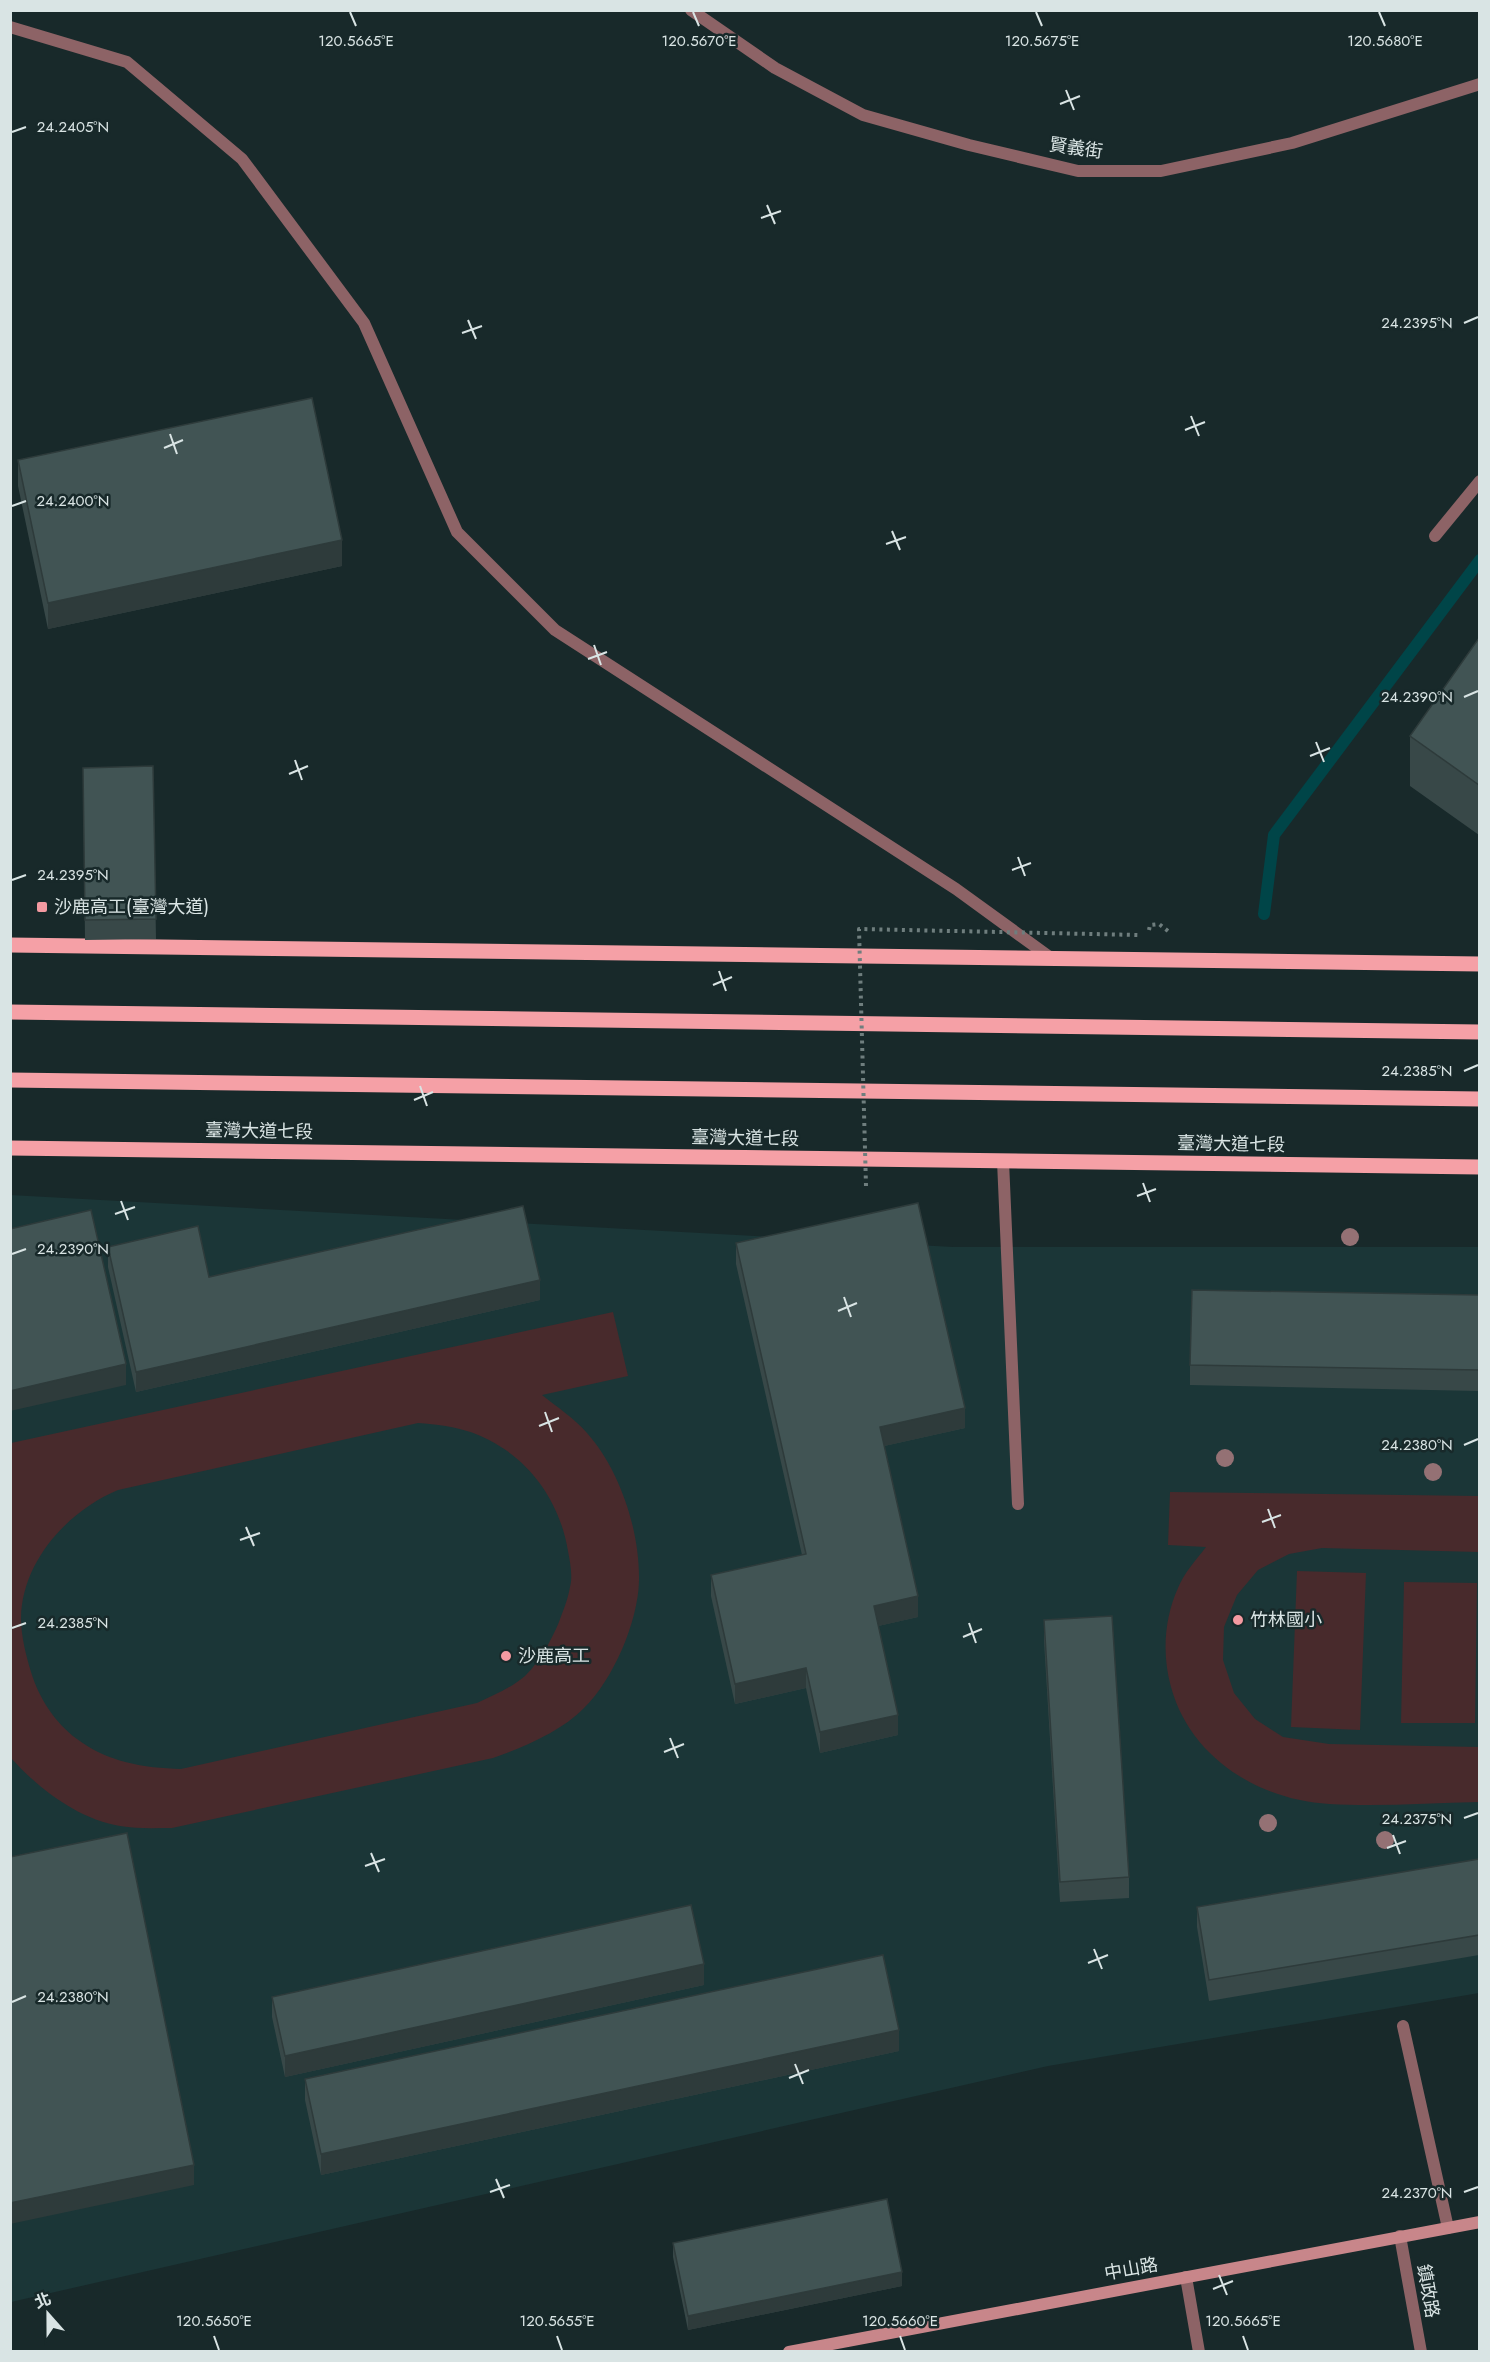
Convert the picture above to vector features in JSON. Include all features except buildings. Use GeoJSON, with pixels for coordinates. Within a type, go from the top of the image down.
{"type":"FeatureCollection","features":[{"type":"Feature","properties":{"kind":"main road"},"geometry":{"type":"LineString","coordinates":[[10,945],[1479,964]]}},
{"type":"Feature","properties":{"kind":"main road"},"geometry":{"type":"LineString","coordinates":[[10,1012],[1479,1032]]}},
{"type":"Feature","properties":{"kind":"main road"},"geometry":{"type":"LineString","coordinates":[[10,1080],[1479,1099]]}},
{"type":"Feature","properties":{"kind":"main road","name":"臺灣大道七段"},"geometry":{"type":"LineString","coordinates":[[10,1148],[1479,1167]]}},
{"type":"Feature","properties":{"kind":"street","name":"賢義街"},"geometry":{"type":"LineString","coordinates":[[691,10],[775,68],[863,115],[969,146],[1078,171],[1161,171],[1281,146],[1479,84]]}},
{"type":"Feature","properties":{"kind":"street"},"geometry":{"type":"LineString","coordinates":[[10,27],[127,62],[242,159],[364,323],[457,532],[555,630],[956,889],[1051,958]]}},
{"type":"Feature","properties":{"kind":"street"},"geometry":{"type":"LineString","coordinates":[[1435,536],[1479,481]]}},
{"type":"Feature","properties":{"kind":"street"},"geometry":{"type":"LineString","coordinates":[[1003,1161],[1018,1504]]}},
{"type":"Feature","properties":{"kind":"street"},"geometry":{"type":"LineString","coordinates":[[1403,2026],[1448,2228]]}},
{"type":"Feature","properties":{"kind":"street","name":"中山路"},"geometry":{"type":"LineString","coordinates":[[789,2352],[1479,2222]]}},
{"type":"Feature","properties":{"kind":"street","name":"鎮政路"},"geometry":{"type":"LineString","coordinates":[[1400,2236],[1421,2352]]}},
{"type":"Feature","properties":{"kind":"street"},"geometry":{"type":"LineString","coordinates":[[1186,2277],[1199,2352]]}},
{"type":"Feature","properties":{"kind":"path"},"geometry":{"type":"LineString","coordinates":[[866,1186],[859,929],[1138,935]]}},
{"type":"Feature","properties":{"kind":"shaded area","name":"沙鹿高工"},"geometry":{"type":"Polygon","coordinates":[[[10,1195],[953,1247],[1479,1247],[1479,1993],[1048,2066],[11,2302],[10,1195]]]}},
{"type":"Feature","properties":{"kind":"shaded area"},"geometry":{"type":"Polygon","coordinates":[[[613,1312],[628,1376],[542,1395],[571,1418],[599,1448],[626,1502],[636,1542],[639,1581],[638,1597],[629,1632],[605,1682],[584,1708],[565,1724],[541,1738],[493,1758],[172,1828],[133,1828],[104,1822],[74,1810],[60,1801],[34,1781],[11,1758],[11,1443],[613,1312]],[[418,1423],[118,1490],[82,1511],[51,1540],[39,1558],[23,1597],[21,1625],[27,1659],[38,1691],[55,1718],[77,1739],[113,1758],[140,1765],[181,1769],[477,1703],[525,1676],[536,1664],[549,1643],[569,1591],[570,1564],[558,1516],[542,1486],[531,1472],[504,1449],[472,1433],[455,1428],[418,1423]]]}},
{"type":"Feature","properties":{"kind":"shaded area"},"geometry":{"type":"Polygon","coordinates":[[[1170,1492],[1479,1496],[1479,1552],[1322,1548],[1289,1554],[1258,1570],[1237,1595],[1224,1627],[1223,1660],[1234,1693],[1255,1719],[1283,1737],[1329,1744],[1479,1747],[1479,1802],[1366,1805],[1303,1801],[1253,1784],[1230,1770],[1211,1754],[1194,1734],[1180,1712],[1168,1675],[1166,1637],[1173,1600],[1190,1567],[1206,1547],[1168,1545],[1170,1492]]]}},
{"type":"Feature","properties":{"kind":"shaded area"},"geometry":{"type":"Polygon","coordinates":[[[1297,1571],[1366,1573],[1360,1730],[1291,1727],[1297,1571]]]}},
{"type":"Feature","properties":{"kind":"shaded area"},"geometry":{"type":"Polygon","coordinates":[[[1404,1582],[1477,1583],[1475,1723],[1401,1723],[1404,1582]]]}},
{"type":"Feature","properties":{"kind":"waterway"},"geometry":{"type":"LineString","coordinates":[[1264,914],[1274,835],[1480,560]]}},
{"type":"Feature","properties":{"kind":"place","name":"沙鹿高工(臺灣大道)"},"geometry":{"type":"Point","coordinates":[42,907]}},
{"type":"Feature","properties":{"kind":"place","name":"竹林國小"},"geometry":{"type":"Point","coordinates":[1238,1620]}},
{"type":"Feature","properties":{"kind":"place","name":"沙鹿高工"},"geometry":{"type":"Point","coordinates":[506,1656]}}]}
